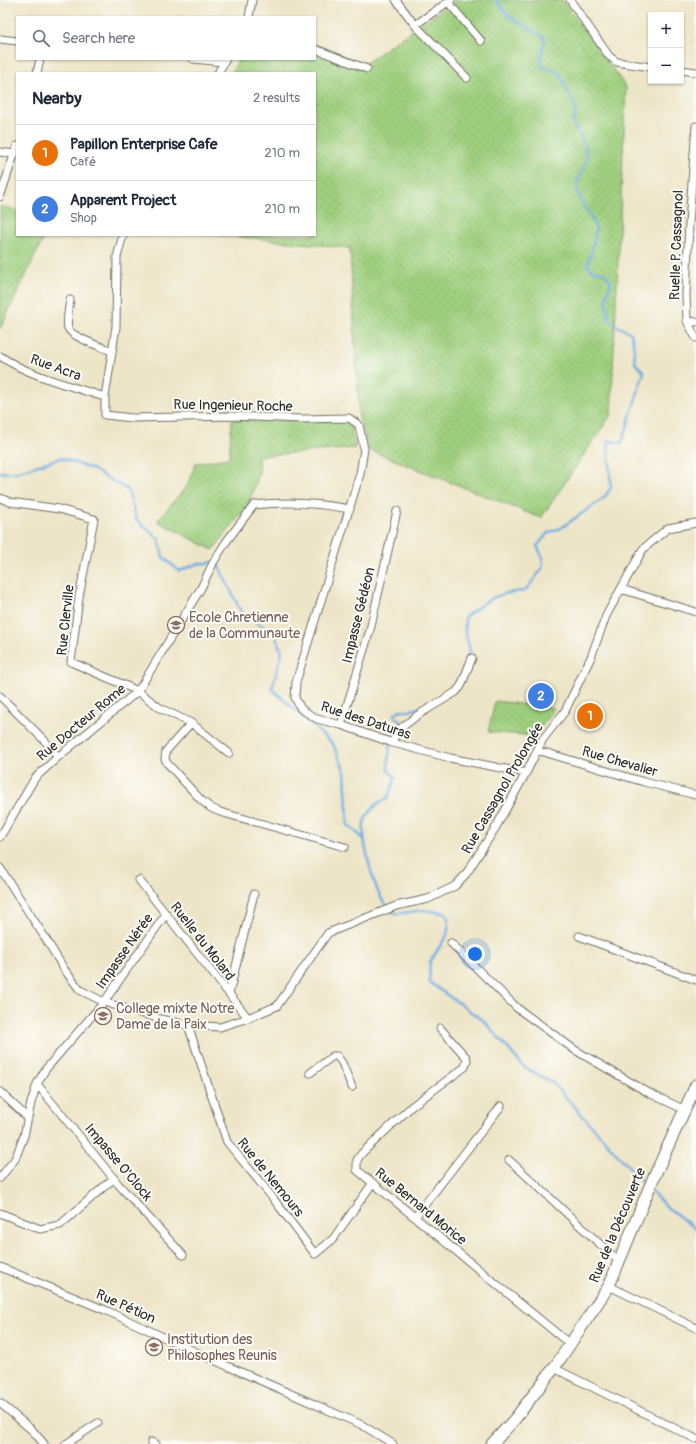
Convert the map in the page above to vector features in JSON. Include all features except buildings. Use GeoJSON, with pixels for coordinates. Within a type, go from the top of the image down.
{"type":"FeatureCollection","features":[{"type":"Feature","properties":{"kind":"street"},"geometry":{"type":"LineString","coordinates":[[248,16],[252,0]]}},
{"type":"Feature","properties":{"kind":"street"},"geometry":{"type":"LineString","coordinates":[[396,0],[415,26],[466,78]]}},
{"type":"Feature","properties":{"kind":"street"},"geometry":{"type":"LineString","coordinates":[[570,0],[609,56],[617,62],[648,66]]}},
{"type":"Feature","properties":{"kind":"street"},"geometry":{"type":"LineString","coordinates":[[415,26],[449,1],[481,41]]}},
{"type":"Feature","properties":{"kind":"street"},"geometry":{"type":"LineString","coordinates":[[0,39],[16,41]]}},
{"type":"Feature","properties":{"kind":"street"},"geometry":{"type":"LineString","coordinates":[[316,49],[367,69]]}},
{"type":"Feature","properties":{"kind":"street"},"geometry":{"type":"LineString","coordinates":[[37,72],[40,60]]}},
{"type":"Feature","properties":{"kind":"street"},"geometry":{"type":"LineString","coordinates":[[209,60],[225,61],[219,72]]}},
{"type":"Feature","properties":{"kind":"street"},"geometry":{"type":"LineString","coordinates":[[684,70],[696,72]]}},
{"type":"Feature","properties":{"kind":"street","name":"Ruelle P. Cassagnol"},"geometry":{"type":"LineString","coordinates":[[696,127],[692,224],[686,295],[687,321],[696,338]]}},
{"type":"Feature","properties":{"kind":"street"},"geometry":{"type":"LineString","coordinates":[[0,197],[16,150]]}},
{"type":"Feature","properties":{"kind":"street"},"geometry":{"type":"LineString","coordinates":[[0,152],[15,154]]}},
{"type":"Feature","properties":{"kind":"street"},"geometry":{"type":"LineString","coordinates":[[105,397],[116,327],[117,257],[123,236]]}},
{"type":"Feature","properties":{"kind":"street"},"geometry":{"type":"LineString","coordinates":[[70,300],[67,324],[68,330],[75,336],[112,351]]}},
{"type":"Feature","properties":{"kind":"street"},"geometry":{"type":"LineString","coordinates":[[687,321],[696,322]]}},
{"type":"Feature","properties":{"kind":"street","name":"Rue Acra"},"geometry":{"type":"LineString","coordinates":[[0,356],[11,364],[33,373],[105,397]]}},
{"type":"Feature","properties":{"kind":"street","name":"Rue Ingenieur Roche"},"geometry":{"type":"LineString","coordinates":[[105,397],[105,414],[132,418],[232,416],[301,419],[349,418],[359,426]]}},
{"type":"Feature","properties":{"kind":"street","name":"Rue des Daturas"},"geometry":{"type":"LineString","coordinates":[[359,426],[364,449],[360,474],[296,682],[295,698],[301,709],[317,719],[341,725],[392,743],[450,758],[526,773]]}},
{"type":"Feature","properties":{"kind":"street","name":"Rue Clerville"},"geometry":{"type":"LineString","coordinates":[[0,498],[10,502],[59,509],[94,519],[79,597],[71,662],[138,691],[160,708],[191,722],[229,753]]}},
{"type":"Feature","properties":{"kind":"street","name":"Rue Docteur Rome"},"geometry":{"type":"LineString","coordinates":[[0,837],[35,778],[58,757],[138,691],[226,542],[254,505],[298,503],[330,505],[350,509]]}},
{"type":"Feature","properties":{"kind":"street","name":"Impasse Gédéon"},"geometry":{"type":"LineString","coordinates":[[341,725],[370,630],[397,511]]}},
{"type":"Feature","properties":{"kind":"street","name":"Rue Cassagnol Prolongée"},"geometry":{"type":"LineString","coordinates":[[248,1018],[277,1006],[328,933],[381,911],[428,899],[455,886],[466,874],[496,827],[543,739],[565,711],[591,657],[606,616],[643,549],[668,528],[696,523]]}},
{"type":"Feature","properties":{"kind":"street"},"geometry":{"type":"LineString","coordinates":[[621,589],[696,612]]}},
{"type":"Feature","properties":{"kind":"street"},"geometry":{"type":"LineString","coordinates":[[392,743],[396,734],[401,728],[418,715],[456,692],[472,658]]}},
{"type":"Feature","properties":{"kind":"street"},"geometry":{"type":"LineString","coordinates":[[0,696],[45,741],[58,757]]}},
{"type":"Feature","properties":{"kind":"street"},"geometry":{"type":"LineString","coordinates":[[191,722],[166,751],[165,759],[176,774],[207,805],[220,812],[345,847]]}},
{"type":"Feature","properties":{"kind":"street","name":"Rue Chevalier"},"geometry":{"type":"LineString","coordinates":[[537,750],[644,782],[696,794]]}},
{"type":"Feature","properties":{"kind":"street"},"geometry":{"type":"LineString","coordinates":[[0,868],[64,969],[80,990],[104,1002],[160,1019],[188,1025],[220,1027],[248,1018]]}},
{"type":"Feature","properties":{"kind":"street","name":"Ruelle du Molard"},"geometry":{"type":"LineString","coordinates":[[139,880],[248,1018]]}},
{"type":"Feature","properties":{"kind":"street"},"geometry":{"type":"LineString","coordinates":[[229,994],[254,894]]}},
{"type":"Feature","properties":{"kind":"street","name":"Impasse Nérée"},"geometry":{"type":"LineString","coordinates":[[0,1178],[15,1160],[24,1136],[31,1103],[37,1084],[45,1070],[104,1002],[166,914]]}},
{"type":"Feature","properties":{"kind":"street"},"geometry":{"type":"LineString","coordinates":[[579,936],[696,980]]}},
{"type":"Feature","properties":{"kind":"street"},"geometry":{"type":"LineString","coordinates":[[451,943],[517,1008],[574,1050],[649,1093],[685,1110]]}},
{"type":"Feature","properties":{"kind":"street","name":"Rue de Nemours"},"geometry":{"type":"LineString","coordinates":[[188,1025],[227,1142],[272,1197],[315,1254],[333,1239],[372,1184]]}},
{"type":"Feature","properties":{"kind":"street","name":"Rue Bernard Morice"},"geometry":{"type":"LineString","coordinates":[[440,1028],[466,1057],[467,1065],[465,1068],[412,1106],[362,1153],[357,1160],[357,1170],[372,1184],[415,1217],[570,1344]]}},
{"type":"Feature","properties":{"kind":"street"},"geometry":{"type":"LineString","coordinates":[[310,1073],[333,1056],[337,1056],[342,1063],[352,1087]]}},
{"type":"Feature","properties":{"kind":"street","name":"Impasse O'Clock"},"geometry":{"type":"LineString","coordinates":[[37,1084],[119,1185],[183,1255]]}},
{"type":"Feature","properties":{"kind":"street","name":"Rue de la Découverte"},"geometry":{"type":"LineString","coordinates":[[492,1444],[514,1420],[554,1368],[609,1286],[653,1179],[696,1085]]}},
{"type":"Feature","properties":{"kind":"street"},"geometry":{"type":"LineString","coordinates":[[0,1092],[28,1118]]}},
{"type":"Feature","properties":{"kind":"street"},"geometry":{"type":"LineString","coordinates":[[415,1217],[501,1106]]}},
{"type":"Feature","properties":{"kind":"street"},"geometry":{"type":"LineString","coordinates":[[509,1160],[583,1230],[619,1261]]}},
{"type":"Feature","properties":{"kind":"street"},"geometry":{"type":"LineString","coordinates":[[0,1213],[40,1230],[60,1225],[114,1178]]}},
{"type":"Feature","properties":{"kind":"street","name":"Rue Pétion"},"geometry":{"type":"LineString","coordinates":[[0,1267],[105,1310],[200,1354],[362,1425],[393,1444]]}},
{"type":"Feature","properties":{"kind":"street"},"geometry":{"type":"LineString","coordinates":[[609,1286],[696,1328]]}},
{"type":"Feature","properties":{"kind":"street"},"geometry":{"type":"LineString","coordinates":[[554,1368],[696,1439]]}},
{"type":"Feature","properties":{"kind":"street"},"geometry":{"type":"LineString","coordinates":[[0,1403],[33,1431],[44,1444]]}},
{"type":"Feature","properties":{"kind":"street"},"geometry":{"type":"LineString","coordinates":[[66,1444],[98,1422]]}},
{"type":"Feature","properties":{"kind":"green space"},"geometry":{"type":"Polygon","coordinates":[[[455,0],[562,0],[626,87],[611,415],[541,518],[369,450],[359,418],[350,248],[230,236],[316,236],[316,72],[232,72],[238,60],[316,60],[316,45],[364,64],[455,0]]]}},
{"type":"Feature","properties":{"kind":"green space"},"geometry":{"type":"Polygon","coordinates":[[[0,206],[16,210],[16,236],[45,236],[0,329],[0,206]]]}},
{"type":"Feature","properties":{"kind":"green space"},"geometry":{"type":"Polygon","coordinates":[[[232,420],[350,421],[355,448],[258,456],[259,475],[248,505],[213,550],[157,521],[187,486],[196,463],[229,458],[232,420]]]}},
{"type":"Feature","properties":{"kind":"green space"},"geometry":{"type":"Polygon","coordinates":[[[495,701],[554,708],[535,736],[488,732],[495,701]]]}},
{"type":"Feature","properties":{"kind":"waterway"},"geometry":{"type":"LineString","coordinates":[[464,669],[470,651],[465,631],[465,617],[487,601],[499,595],[525,591],[542,569],[543,558],[537,546],[548,533],[561,528],[604,498],[611,488],[608,441],[622,443],[644,372],[635,363],[631,333],[609,320],[606,298],[611,281],[603,272],[594,271],[587,266],[593,246],[595,226],[578,193],[577,188],[578,180],[585,166],[587,157],[584,142],[573,125],[576,109],[559,72],[542,67],[541,59],[545,38],[508,16],[496,0]]}},
{"type":"Feature","properties":{"kind":"waterway"},"geometry":{"type":"LineString","coordinates":[[0,472],[13,473],[61,458],[92,469],[128,490],[136,519],[159,539],[163,557],[179,571],[197,564],[217,562],[242,614],[274,633],[282,652],[272,689],[333,744],[345,772],[348,825],[364,839]]}},
{"type":"Feature","properties":{"kind":"waterway"},"geometry":{"type":"LineString","coordinates":[[398,726],[401,723],[400,720],[395,717],[395,714],[400,710],[408,711],[429,705]]}},
{"type":"Feature","properties":{"kind":"waterway"},"geometry":{"type":"LineString","coordinates":[[390,743],[388,770],[395,777],[392,789],[387,798],[377,804],[366,818],[364,825],[365,847],[379,894],[384,903],[395,914],[423,910],[446,913],[449,923],[447,935],[430,962],[429,982],[485,1022],[524,1067],[553,1083],[646,1186]]}},
{"type":"Feature","properties":{"kind":"waterway"},"geometry":{"type":"LineString","coordinates":[[651,1191],[664,1205],[696,1229]]}},
{"type":"Feature","properties":{"kind":"place","name":"Ecole Chretienne de la Communaute"},"geometry":{"type":"Point","coordinates":[176,625]}},
{"type":"Feature","properties":{"kind":"place","name":"Apparent Project"},"geometry":{"type":"Point","coordinates":[541,696]}},
{"type":"Feature","properties":{"kind":"place","name":"Papillon Enterprise Cafe"},"geometry":{"type":"Point","coordinates":[590,716]}},
{"type":"Feature","properties":{"kind":"place","name":"College mixte Notre Dame de la Paix"},"geometry":{"type":"Point","coordinates":[103,1016]}},
{"type":"Feature","properties":{"kind":"place","name":"Institution des Philosophes Reunis"},"geometry":{"type":"Point","coordinates":[154,1347]}}]}
